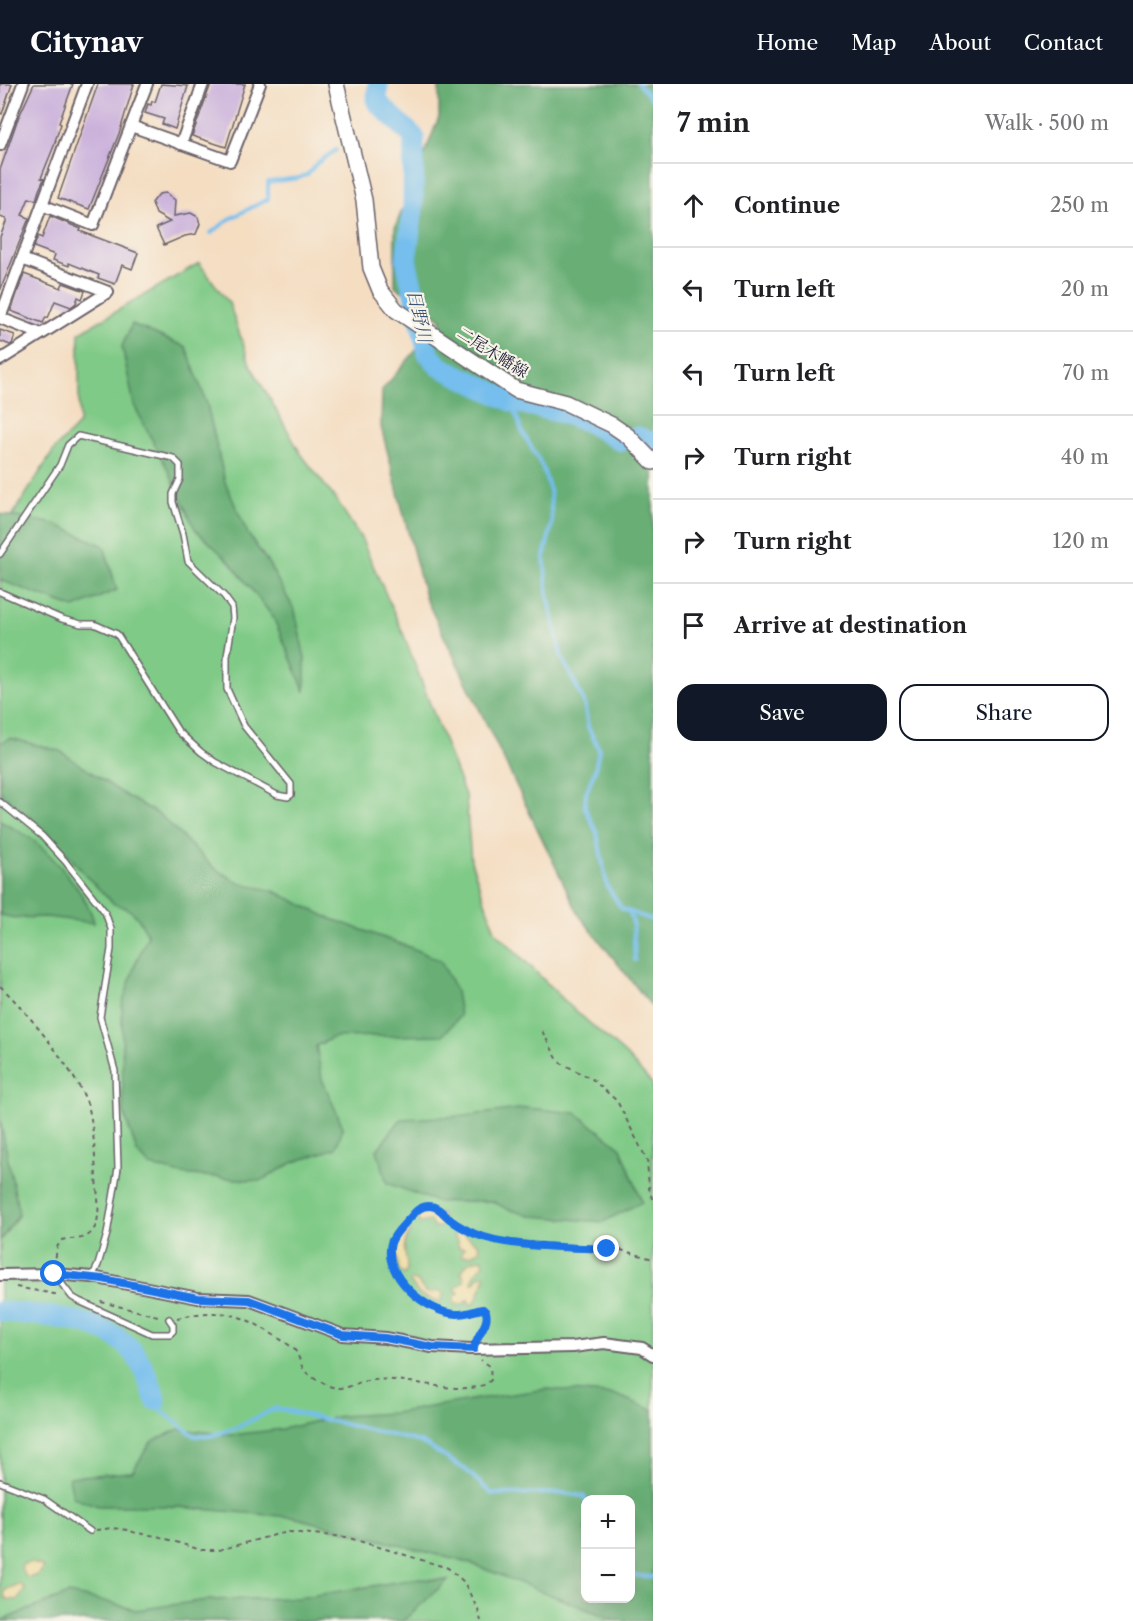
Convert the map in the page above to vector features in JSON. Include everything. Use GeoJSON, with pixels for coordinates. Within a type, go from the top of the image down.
{"type":"FeatureCollection","features":[{"type":"Feature","properties":{"kind":"main road","name":"二尾木幡線"},"geometry":{"type":"LineString","coordinates":[[336,84],[364,200],[371,268],[380,290],[396,310],[516,390],[566,403],[612,425],[653,462]]}},
{"type":"Feature","properties":{"kind":"street"},"geometry":{"type":"LineString","coordinates":[[0,145],[23,84]]}},
{"type":"Feature","properties":{"kind":"street"},"geometry":{"type":"LineString","coordinates":[[41,334],[0,318],[87,84]]}},
{"type":"Feature","properties":{"kind":"street"},"geometry":{"type":"LineString","coordinates":[[42,205],[93,225],[147,84]]}},
{"type":"Feature","properties":{"kind":"street"},"geometry":{"type":"LineString","coordinates":[[181,144],[203,84]]}},
{"type":"Feature","properties":{"kind":"street"},"geometry":{"type":"LineString","coordinates":[[131,126],[230,161],[260,84]]}},
{"type":"Feature","properties":{"kind":"street"},"geometry":{"type":"LineString","coordinates":[[0,360],[108,292],[22,259]]}},
{"type":"Feature","properties":{"kind":"street"},"geometry":{"type":"LineString","coordinates":[[0,1275],[54,1274],[92,1277],[198,1298],[249,1300],[343,1335],[385,1338],[432,1347],[474,1349],[573,1347],[604,1343],[642,1348],[653,1355]]}},
{"type":"Feature","properties":{"kind":"lane"},"geometry":{"type":"LineString","coordinates":[[0,554],[60,465],[68,445],[78,436],[173,458],[180,465],[180,478],[173,502],[183,534],[188,561],[224,596],[232,607],[233,618],[227,656],[227,689],[244,726],[291,784],[291,795],[288,797],[277,795],[201,753],[170,721],[117,634],[94,624],[81,624],[62,619],[0,592]]}},
{"type":"Feature","properties":{"kind":"lane"},"geometry":{"type":"LineString","coordinates":[[0,802],[42,836],[65,861],[105,912],[111,929],[111,950],[100,1017],[115,1071],[118,1168],[108,1234],[92,1277]]}},
{"type":"Feature","properties":{"kind":"lane"},"geometry":{"type":"LineString","coordinates":[[54,1274],[72,1297],[152,1334],[170,1334],[173,1331],[170,1319]]}},
{"type":"Feature","properties":{"kind":"lane"},"geometry":{"type":"LineString","coordinates":[[0,1482],[44,1499],[90,1531]]}},
{"type":"Feature","properties":{"kind":"path"},"geometry":{"type":"LineString","coordinates":[[0,986],[63,1060],[89,1109],[94,1152],[97,1218],[94,1229],[84,1238],[62,1240],[57,1247],[54,1274]]}},
{"type":"Feature","properties":{"kind":"path"},"geometry":{"type":"LineString","coordinates":[[542,1031],[560,1062],[592,1079],[617,1101],[647,1160],[649,1188],[653,1202]]}},
{"type":"Feature","properties":{"kind":"path"},"geometry":{"type":"LineString","coordinates":[[98,1301],[170,1319],[202,1312],[239,1316],[296,1350],[305,1371],[329,1386],[344,1389],[372,1380],[386,1380],[435,1387],[482,1386],[491,1380],[490,1366],[474,1356],[474,1343],[487,1321],[486,1312],[483,1309],[454,1314],[428,1305],[417,1298],[404,1284],[393,1267],[391,1244],[395,1234],[418,1208],[434,1206],[462,1227],[496,1240],[625,1250],[653,1259]]}},
{"type":"Feature","properties":{"kind":"path"},"geometry":{"type":"LineString","coordinates":[[14,1286],[72,1297]]}},
{"type":"Feature","properties":{"kind":"path"},"geometry":{"type":"LineString","coordinates":[[90,1531],[112,1528],[128,1530],[201,1550],[219,1550],[278,1534],[300,1532],[346,1537],[448,1568],[464,1582],[481,1621]]}},
{"type":"Feature","properties":{"kind":"green space"},"geometry":{"type":"Polygon","coordinates":[[[439,84],[653,84],[653,1008],[579,915],[425,597],[381,427],[382,390],[442,320],[395,286],[395,228],[439,117],[439,84]]]}},
{"type":"Feature","properties":{"kind":"green space"},"geometry":{"type":"Polygon","coordinates":[[[199,263],[229,303],[250,364],[301,454],[337,501],[361,538],[403,633],[466,798],[471,861],[495,931],[569,1005],[626,1055],[653,1085],[653,1621],[0,1621],[0,535],[54,450],[79,424],[79,333],[199,263]]]}},
{"type":"Feature","properties":{"kind":"green space"},"geometry":{"type":"Polygon","coordinates":[[[132,324],[186,347],[207,404],[225,482],[248,534],[267,561],[295,611],[305,659],[305,692],[273,617],[230,562],[195,529],[169,472],[134,405],[122,346],[132,324]]]}},
{"type":"Feature","properties":{"kind":"green space"},"geometry":{"type":"Polygon","coordinates":[[[0,514],[55,524],[104,546],[117,590],[74,608],[0,580],[0,514]]]}},
{"type":"Feature","properties":{"kind":"green space"},"geometry":{"type":"Polygon","coordinates":[[[10,738],[60,751],[128,797],[160,815],[214,868],[239,883],[274,891],[329,918],[441,961],[456,991],[460,1016],[443,1035],[334,1037],[316,1046],[322,1079],[343,1127],[336,1148],[292,1163],[260,1181],[181,1174],[150,1166],[137,1152],[123,1110],[122,1005],[136,962],[148,935],[131,911],[114,904],[60,845],[3,794],[0,788],[0,743],[10,738]]]}},
{"type":"Feature","properties":{"kind":"green space"},"geometry":{"type":"Polygon","coordinates":[[[0,821],[33,840],[51,856],[78,889],[91,912],[94,923],[46,917],[15,918],[0,915],[0,821]]]}},
{"type":"Feature","properties":{"kind":"green space"},"geometry":{"type":"Polygon","coordinates":[[[526,1108],[576,1113],[621,1148],[642,1202],[603,1222],[533,1216],[507,1209],[492,1201],[437,1202],[387,1183],[377,1150],[401,1119],[465,1116],[526,1108]]]}},
{"type":"Feature","properties":{"kind":"green space"},"geometry":{"type":"Polygon","coordinates":[[[0,1119],[19,1214],[0,1241],[0,1119]]]}},
{"type":"Feature","properties":{"kind":"green space"},"geometry":{"type":"Polygon","coordinates":[[[549,1389],[616,1395],[653,1410],[653,1621],[617,1621],[472,1564],[293,1517],[166,1506],[98,1506],[73,1497],[69,1477],[132,1472],[151,1442],[179,1429],[232,1435],[282,1429],[340,1416],[395,1413],[549,1389]]]}},
{"type":"Feature","properties":{"kind":"green space"},"geometry":{"type":"Polygon","coordinates":[[[415,1579],[448,1580],[403,1621],[0,1621],[68,1594],[136,1610],[207,1600],[298,1598],[415,1579]]]}},
{"type":"Feature","properties":{"kind":"sand"},"geometry":{"type":"Polygon","coordinates":[[[440,1214],[443,1217],[443,1226],[434,1228],[430,1221],[420,1223],[417,1219],[418,1215],[440,1214]]]}},
{"type":"Feature","properties":{"kind":"sand"},"geometry":{"type":"Polygon","coordinates":[[[408,1229],[410,1233],[405,1244],[407,1270],[405,1275],[400,1271],[396,1254],[400,1238],[408,1229]]]}},
{"type":"Feature","properties":{"kind":"sand"},"geometry":{"type":"Polygon","coordinates":[[[457,1230],[478,1243],[480,1250],[471,1255],[462,1256],[464,1248],[458,1247],[458,1241],[454,1236],[457,1230]]]}},
{"type":"Feature","properties":{"kind":"sand"},"geometry":{"type":"Polygon","coordinates":[[[482,1259],[484,1264],[472,1280],[472,1283],[475,1283],[479,1276],[485,1275],[476,1301],[474,1304],[469,1304],[469,1299],[458,1305],[454,1302],[454,1297],[459,1293],[455,1289],[464,1281],[461,1273],[468,1263],[482,1259]]]}},
{"type":"Feature","properties":{"kind":"sand"},"geometry":{"type":"Polygon","coordinates":[[[411,1280],[417,1281],[425,1292],[444,1293],[440,1302],[420,1295],[410,1282],[411,1280]]]}},
{"type":"Feature","properties":{"kind":"sand"},"geometry":{"type":"Polygon","coordinates":[[[32,1563],[43,1566],[41,1572],[32,1577],[26,1577],[21,1568],[23,1564],[32,1563]]]}},
{"type":"Feature","properties":{"kind":"sand"},"geometry":{"type":"Polygon","coordinates":[[[19,1584],[25,1590],[18,1600],[6,1599],[5,1590],[19,1584]]]}},
{"type":"Feature","properties":{"kind":"building"},"geometry":{"type":"Polygon","coordinates":[[[0,84],[12,84],[2,114],[0,113],[0,84]]]}},
{"type":"Feature","properties":{"kind":"building"},"geometry":{"type":"Polygon","coordinates":[[[34,84],[73,84],[59,123],[61,124],[56,141],[41,178],[44,179],[36,200],[29,198],[22,215],[29,218],[0,291],[0,237],[6,219],[0,217],[0,170],[17,121],[34,84]]]}},
{"type":"Feature","properties":{"kind":"building"},"geometry":{"type":"Polygon","coordinates":[[[98,84],[134,84],[120,131],[89,209],[58,198],[98,84]]]}},
{"type":"Feature","properties":{"kind":"building"},"geometry":{"type":"Polygon","coordinates":[[[161,84],[188,86],[175,129],[162,124],[164,119],[145,113],[148,104],[155,102],[161,84]]]}},
{"type":"Feature","properties":{"kind":"building"},"geometry":{"type":"Polygon","coordinates":[[[211,84],[245,84],[226,147],[192,136],[211,84]]]}},
{"type":"Feature","properties":{"kind":"building"},"geometry":{"type":"Polygon","coordinates":[[[166,193],[175,200],[174,216],[191,213],[198,217],[200,224],[196,234],[164,245],[156,228],[170,222],[156,214],[152,203],[159,194],[166,193]]]}},
{"type":"Feature","properties":{"kind":"building"},"geometry":{"type":"Polygon","coordinates":[[[50,216],[81,229],[80,231],[138,253],[132,269],[122,265],[115,284],[69,263],[69,266],[53,260],[55,255],[34,247],[38,236],[42,238],[50,216]]]}},
{"type":"Feature","properties":{"kind":"building"},"geometry":{"type":"Polygon","coordinates":[[[24,274],[61,288],[63,283],[85,291],[82,299],[78,297],[76,303],[71,307],[55,301],[48,318],[46,317],[43,323],[11,311],[24,274]]]}},
{"type":"Feature","properties":{"kind":"building"},"geometry":{"type":"Polygon","coordinates":[[[0,330],[15,335],[12,344],[0,341],[0,330]]]}},
{"type":"Feature","properties":{"kind":"waterway","name":"日野川"},"geometry":{"type":"LineString","coordinates":[[378,84],[377,102],[414,137],[413,208],[406,260],[428,353],[439,366],[511,401],[586,421],[621,441],[638,437],[653,443]]}},
{"type":"Feature","properties":{"kind":"waterway"},"geometry":{"type":"LineString","coordinates":[[638,84],[653,100]]}},
{"type":"Feature","properties":{"kind":"waterway"},"geometry":{"type":"LineString","coordinates":[[211,233],[231,218],[268,199],[268,182],[299,178],[308,174],[317,163],[336,150]]}},
{"type":"Feature","properties":{"kind":"waterway"},"geometry":{"type":"LineString","coordinates":[[511,401],[522,431],[542,466],[550,491],[552,524],[544,557],[548,595],[561,655],[584,702],[588,727],[599,749],[595,770],[586,793],[585,808],[597,833],[607,886],[622,909],[653,920]]}},
{"type":"Feature","properties":{"kind":"waterway"},"geometry":{"type":"LineString","coordinates":[[630,913],[633,923],[635,960]]}},
{"type":"Feature","properties":{"kind":"waterway"},"geometry":{"type":"LineString","coordinates":[[0,1311],[72,1320],[106,1331],[121,1341],[138,1358],[156,1400]]}},
{"type":"Feature","properties":{"kind":"waterway"},"geometry":{"type":"LineString","coordinates":[[156,1400],[163,1412],[195,1436],[210,1436],[236,1428],[276,1408],[421,1442],[466,1470],[492,1494],[563,1493],[581,1496]]}},
{"type":"Feature","properties":{"kind":"waterway"},"geometry":{"type":"LineString","coordinates":[[635,1575],[653,1577]]}},
{"type":"Feature","properties":{"kind":"route"},"geometry":{"type":"LineString","coordinates":[[54,1274],[92,1277],[198,1298],[249,1300],[343,1335],[385,1338],[432,1347],[474,1349],[474,1343],[487,1321],[486,1312],[483,1309],[454,1314],[428,1305],[417,1298],[404,1284],[393,1267],[391,1244],[395,1234],[418,1208],[434,1206],[462,1227],[496,1240],[607,1249]]}}]}
